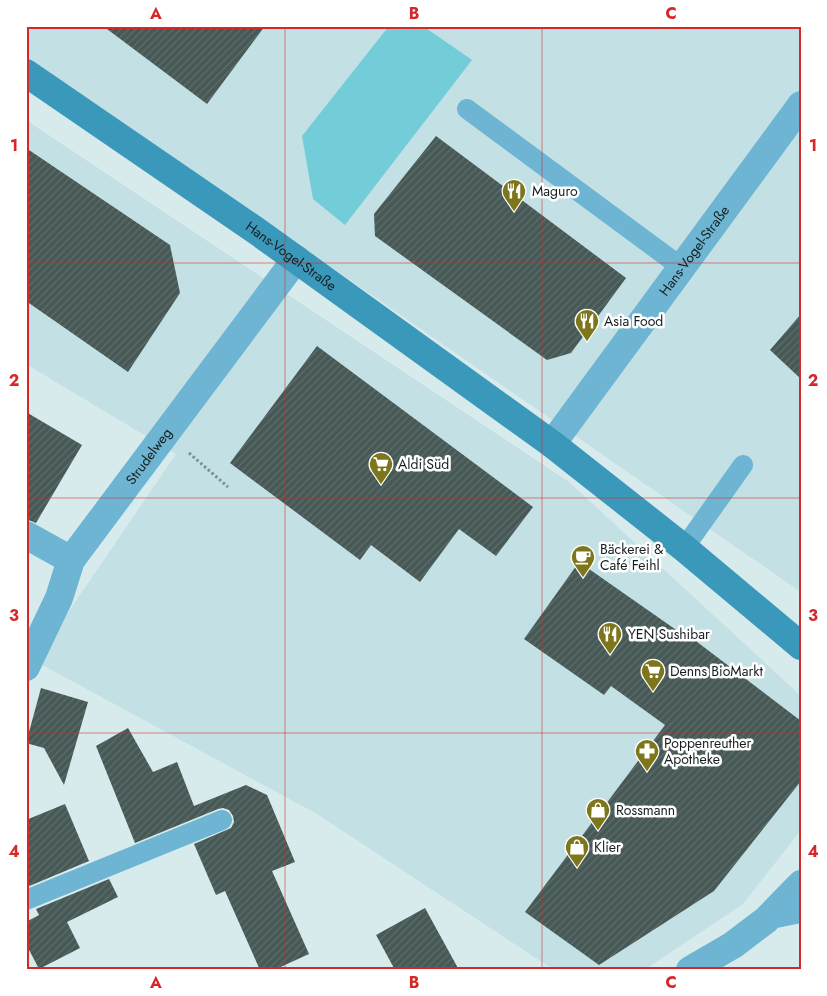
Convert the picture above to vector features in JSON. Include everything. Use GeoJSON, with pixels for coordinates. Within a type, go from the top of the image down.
{"type":"FeatureCollection","features":[{"type":"Feature","properties":{"kind":"main road","name":"Hans-Vogel-Straße"},"geometry":{"type":"LineString","coordinates":[[26,73],[296,259],[552,444],[684,548],[801,646]]}},
{"type":"Feature","properties":{"kind":"street","name":"Hans-Vogel-Straße"},"geometry":{"type":"LineString","coordinates":[[552,444],[801,105]]}},
{"type":"Feature","properties":{"kind":"street","name":"Strudelweg"},"geometry":{"type":"LineString","coordinates":[[26,667],[58,598],[71,560],[296,259]]}},
{"type":"Feature","properties":{"kind":"street"},"geometry":{"type":"LineString","coordinates":[[26,535],[71,560]]}},
{"type":"Feature","properties":{"kind":"street"},"geometry":{"type":"LineString","coordinates":[[690,970],[733,945],[766,920],[801,884]]}},
{"type":"Feature","properties":{"kind":"lane"},"geometry":{"type":"LineString","coordinates":[[467,109],[681,267]]}},
{"type":"Feature","properties":{"kind":"lane"},"geometry":{"type":"LineString","coordinates":[[684,548],[743,465]]}},
{"type":"Feature","properties":{"kind":"lane"},"geometry":{"type":"LineString","coordinates":[[26,900],[222,820]]}},
{"type":"Feature","properties":{"kind":"lane"},"geometry":{"type":"LineString","coordinates":[[766,920],[801,913]]}},
{"type":"Feature","properties":{"kind":"path"},"geometry":{"type":"LineString","coordinates":[[166,433],[228,488]]}},
{"type":"Feature","properties":{"kind":"shaded area"},"geometry":{"type":"Polygon","coordinates":[[[26,26],[801,26],[801,592],[26,56],[26,26]]]}},
{"type":"Feature","properties":{"kind":"shaded area"},"geometry":{"type":"Polygon","coordinates":[[[389,26],[423,26],[472,60],[345,225],[313,199],[302,136],[389,26]]]}},
{"type":"Feature","properties":{"kind":"shaded area"},"geometry":{"type":"Polygon","coordinates":[[[26,120],[569,482],[801,696],[801,830],[743,904],[644,970],[554,970],[317,814],[35,661],[176,454],[26,364],[26,120]]]}},
{"type":"Feature","properties":{"kind":"building"},"geometry":{"type":"Polygon","coordinates":[[[103,26],[265,26],[207,104],[103,26]]]}},
{"type":"Feature","properties":{"kind":"building"},"geometry":{"type":"Polygon","coordinates":[[[436,136],[626,278],[571,353],[547,360],[375,236],[374,214],[436,136]]]}},
{"type":"Feature","properties":{"kind":"building"},"geometry":{"type":"Polygon","coordinates":[[[26,148],[170,245],[180,293],[128,372],[26,301],[26,148]]]}},
{"type":"Feature","properties":{"kind":"building"},"geometry":{"type":"Polygon","coordinates":[[[801,314],[801,379],[770,350],[801,314]]]}},
{"type":"Feature","properties":{"kind":"building","name":"Aldi Süd"},"geometry":{"type":"Polygon","coordinates":[[[317,346],[533,507],[496,556],[459,529],[420,582],[371,545],[360,560],[230,463],[317,346]]]}},
{"type":"Feature","properties":{"kind":"building"},"geometry":{"type":"Polygon","coordinates":[[[26,412],[82,445],[36,523],[26,519],[26,412]]]}},
{"type":"Feature","properties":{"kind":"building"},"geometry":{"type":"Polygon","coordinates":[[[579,562],[682,634],[684,632],[801,721],[801,781],[714,891],[599,965],[525,912],[665,725],[611,686],[604,695],[524,639],[579,562]]]}},
{"type":"Feature","properties":{"kind":"building"},"geometry":{"type":"Polygon","coordinates":[[[41,688],[88,702],[64,785],[44,748],[26,743],[41,688]]]}},
{"type":"Feature","properties":{"kind":"building"},"geometry":{"type":"Polygon","coordinates":[[[128,728],[153,772],[177,762],[194,806],[246,785],[267,795],[295,862],[272,871],[309,954],[274,970],[260,970],[225,891],[216,895],[194,844],[231,828],[234,822],[229,810],[218,809],[135,843],[96,746],[128,728]]]}},
{"type":"Feature","properties":{"kind":"building"},"geometry":{"type":"Polygon","coordinates":[[[65,804],[89,861],[27,887],[26,820],[65,804]]]}},
{"type":"Feature","properties":{"kind":"building"},"geometry":{"type":"Polygon","coordinates":[[[109,879],[118,897],[67,922],[80,948],[39,969],[26,944],[26,922],[39,915],[36,909],[109,879]]]}},
{"type":"Feature","properties":{"kind":"building"},"geometry":{"type":"Polygon","coordinates":[[[425,908],[459,970],[395,970],[376,935],[425,908]]]}},
{"type":"Feature","properties":{"kind":"place","name":"Maguro"},"geometry":{"type":"Point","coordinates":[514,212]}},
{"type":"Feature","properties":{"kind":"place","name":"Asia Food"},"geometry":{"type":"Point","coordinates":[587,342]}},
{"type":"Feature","properties":{"kind":"place","name":"Aldi Süd"},"geometry":{"type":"Point","coordinates":[381,485]}},
{"type":"Feature","properties":{"kind":"place","name":"Bäckerei & Café Feihl"},"geometry":{"type":"Point","coordinates":[583,578]}},
{"type":"Feature","properties":{"kind":"place","name":"YEN Sushibar"},"geometry":{"type":"Point","coordinates":[610,655]}},
{"type":"Feature","properties":{"kind":"place","name":"Denns BioMarkt"},"geometry":{"type":"Point","coordinates":[653,692]}},
{"type":"Feature","properties":{"kind":"place","name":"Poppenreuther Apotheke"},"geometry":{"type":"Point","coordinates":[647,772]}},
{"type":"Feature","properties":{"kind":"place","name":"Rossmann"},"geometry":{"type":"Point","coordinates":[598,831]}},
{"type":"Feature","properties":{"kind":"place","name":"Klier"},"geometry":{"type":"Point","coordinates":[577,868]}}]}
